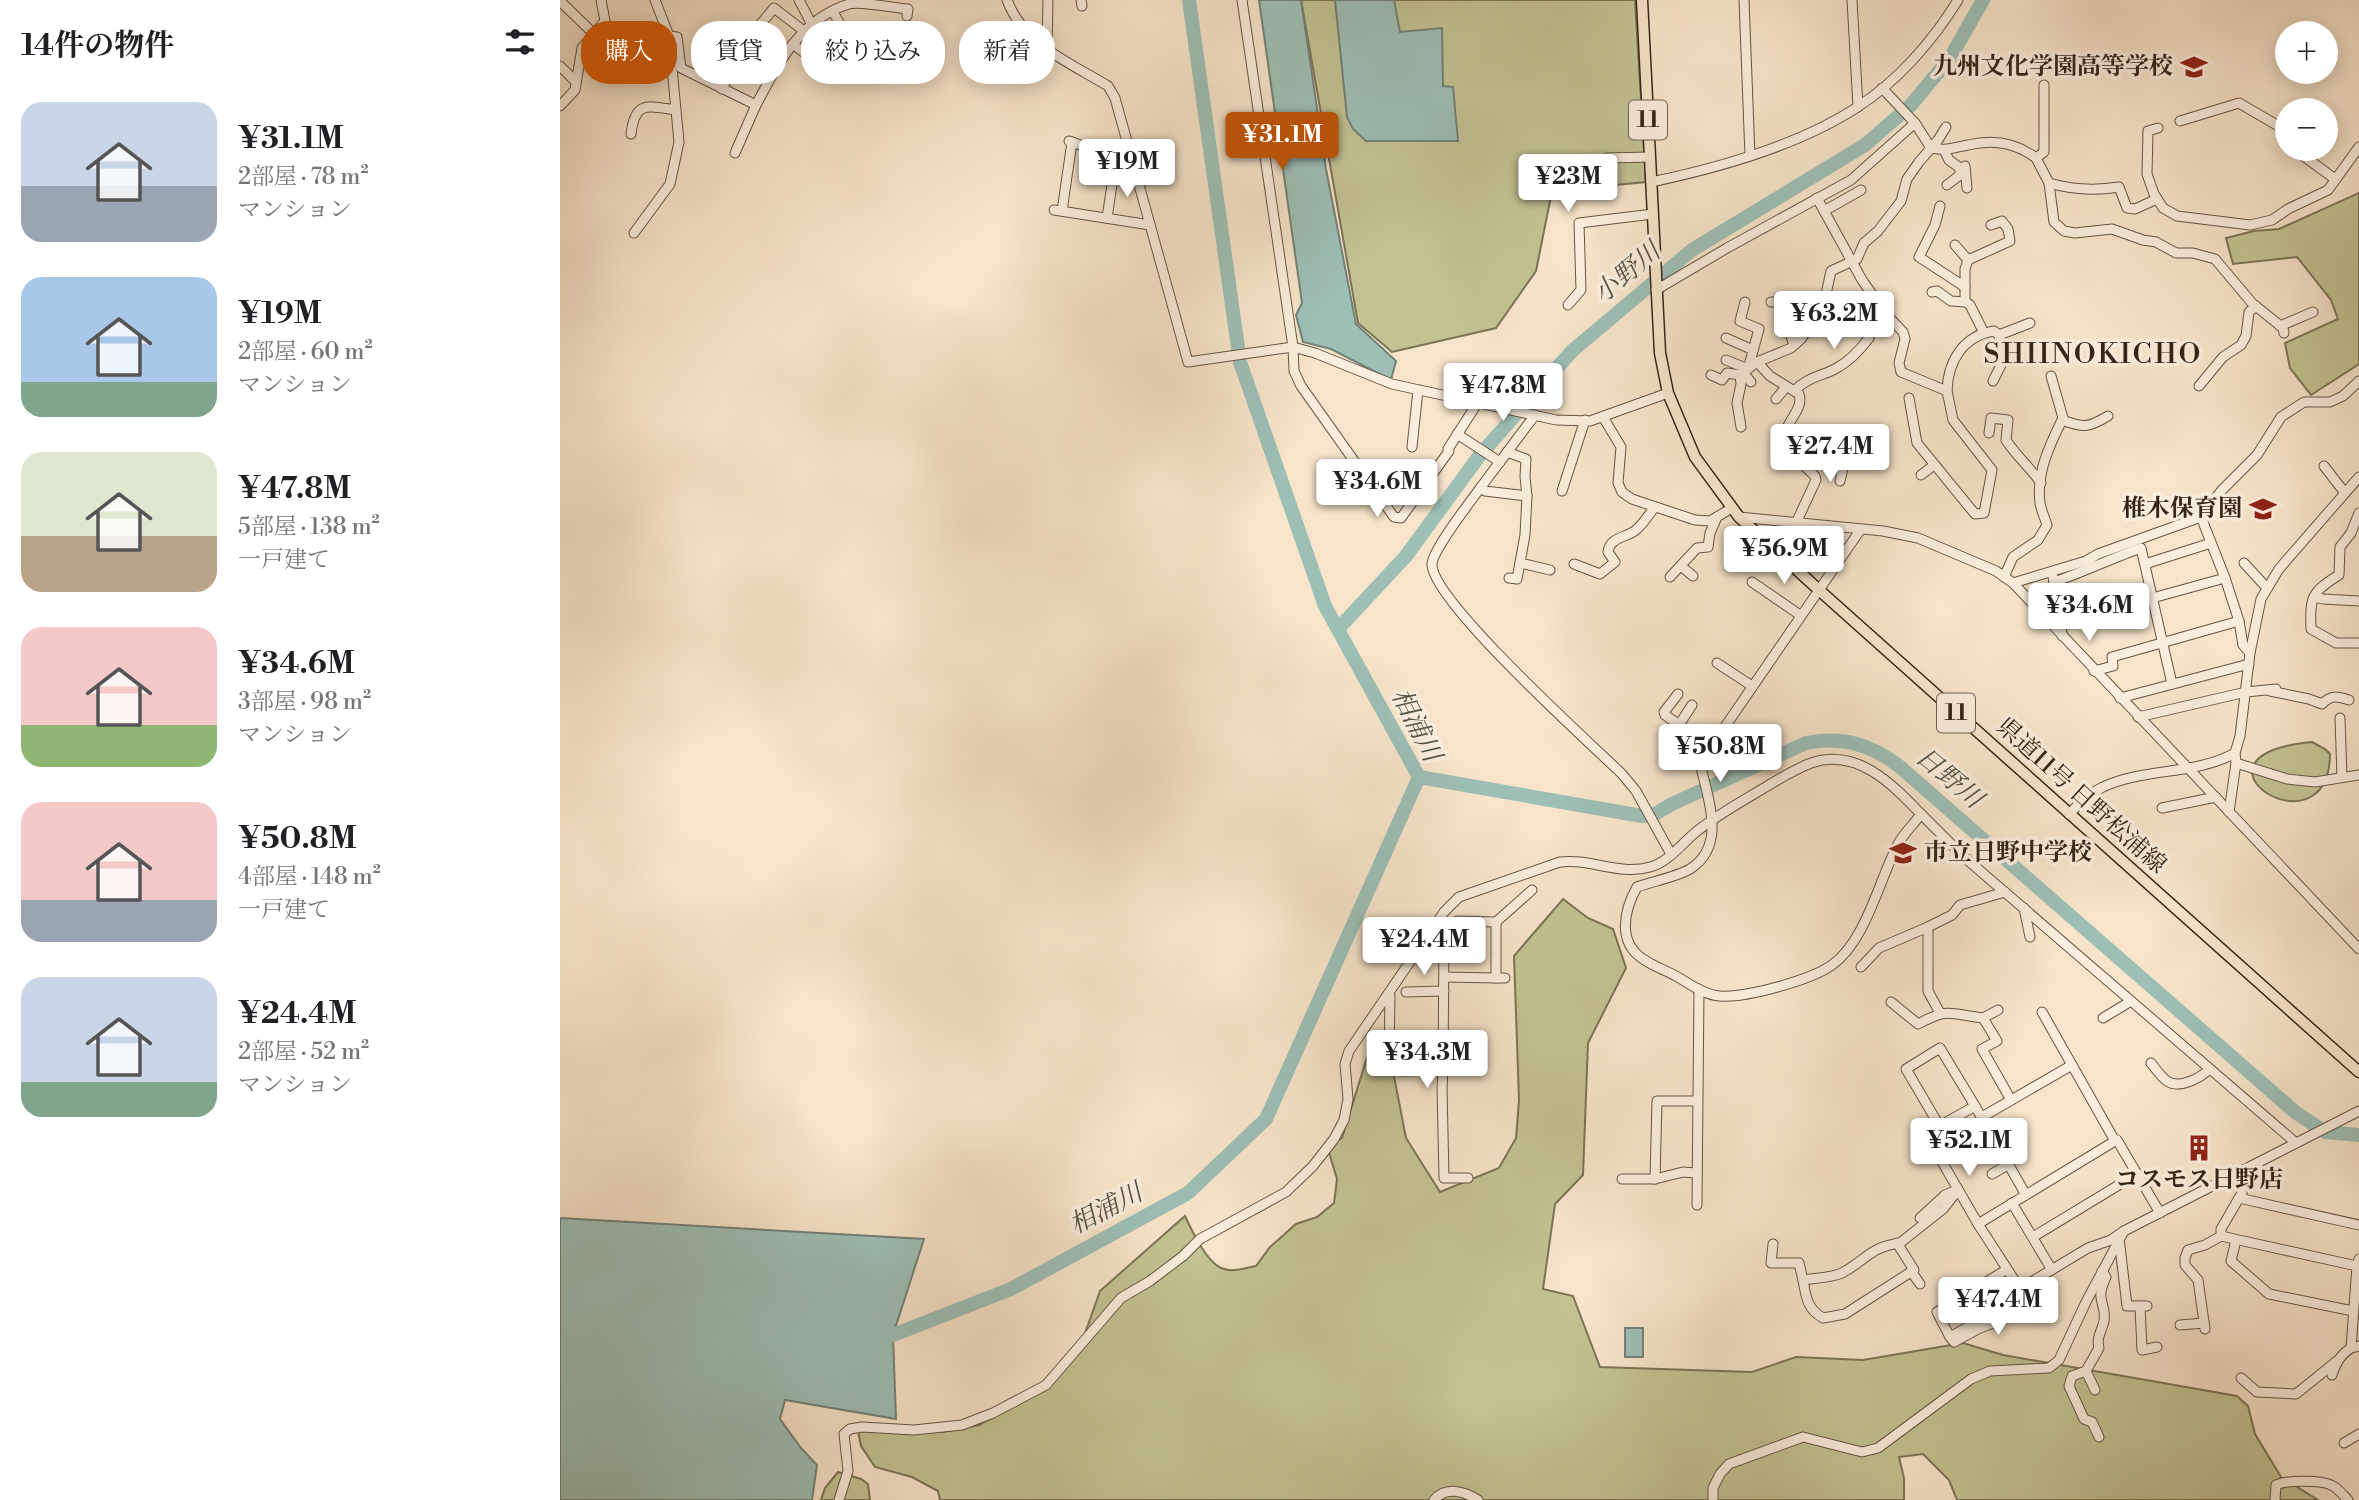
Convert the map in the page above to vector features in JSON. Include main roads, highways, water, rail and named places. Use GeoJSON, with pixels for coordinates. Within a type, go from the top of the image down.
{"type":"FeatureCollection","features":[{"type":"Feature","properties":{"kind":"main road","name":"県道11号 日野松浦線"},"geometry":{"type":"LineString","coordinates":[[1642,0],[1645,157],[1651,182],[1660,353],[1668,393],[1695,457],[1736,512],[1818,590],[2359,1072]]}},
{"type":"Feature","properties":{"kind":"water"},"geometry":{"type":"Polygon","coordinates":[[[1259,0],[1301,0],[1326,169],[1356,324],[1396,361],[1391,380],[1331,349],[1303,342],[1296,315],[1302,303],[1259,0]]]}},
{"type":"Feature","properties":{"kind":"water"},"geometry":{"type":"Polygon","coordinates":[[[1335,0],[1394,0],[1400,32],[1442,28],[1443,86],[1453,87],[1458,141],[1366,141],[1353,129],[1347,117],[1335,0]]]}},
{"type":"Feature","properties":{"kind":"water"},"geometry":{"type":"Polygon","coordinates":[[[560,1218],[924,1239],[893,1335],[896,1419],[785,1400],[780,1419],[817,1465],[812,1500],[560,1500],[560,1218]]]}},
{"type":"Feature","properties":{"kind":"water"},"geometry":{"type":"Polygon","coordinates":[[[1625,1328],[1643,1328],[1643,1357],[1625,1357],[1625,1328]]]}},
{"type":"Feature","properties":{"kind":"waterway","name":"相浦川"},"geometry":{"type":"LineString","coordinates":[[893,1335],[1011,1289],[1188,1193],[1266,1119],[1419,777],[1325,606],[1240,362],[1189,0]]}},
{"type":"Feature","properties":{"kind":"waterway","name":"小野川"},"geometry":{"type":"LineString","coordinates":[[1338,629],[1406,556],[1480,455],[1572,351],[1692,250],[1865,145],[1911,105],[1950,58],[1983,0]]}},
{"type":"Feature","properties":{"kind":"waterway","name":"日野川"},"geometry":{"type":"LineString","coordinates":[[1419,777],[1642,816],[1655,814],[1806,743],[1844,741],[1866,747],[1899,766],[2295,1112],[2325,1132],[2359,1135]]}},
{"type":"Feature","properties":{"kind":"place","name":"九州文化学園高等学校"},"geometry":{"type":"Point","coordinates":[2194,67]}},
{"type":"Feature","properties":{"kind":"place","name":"椎木保育園"},"geometry":{"type":"Point","coordinates":[2263,509]}},
{"type":"Feature","properties":{"kind":"place","name":"市立日野中学校"},"geometry":{"type":"Point","coordinates":[1903,853]}},
{"type":"Feature","properties":{"kind":"place","name":"コスモス日野店"},"geometry":{"type":"Point","coordinates":[2199,1148]}},
{"type":"Feature","properties":{"kind":"district","name":"SHIINOKICHO"},"geometry":{"type":"Point","coordinates":[2093,354]}}]}
